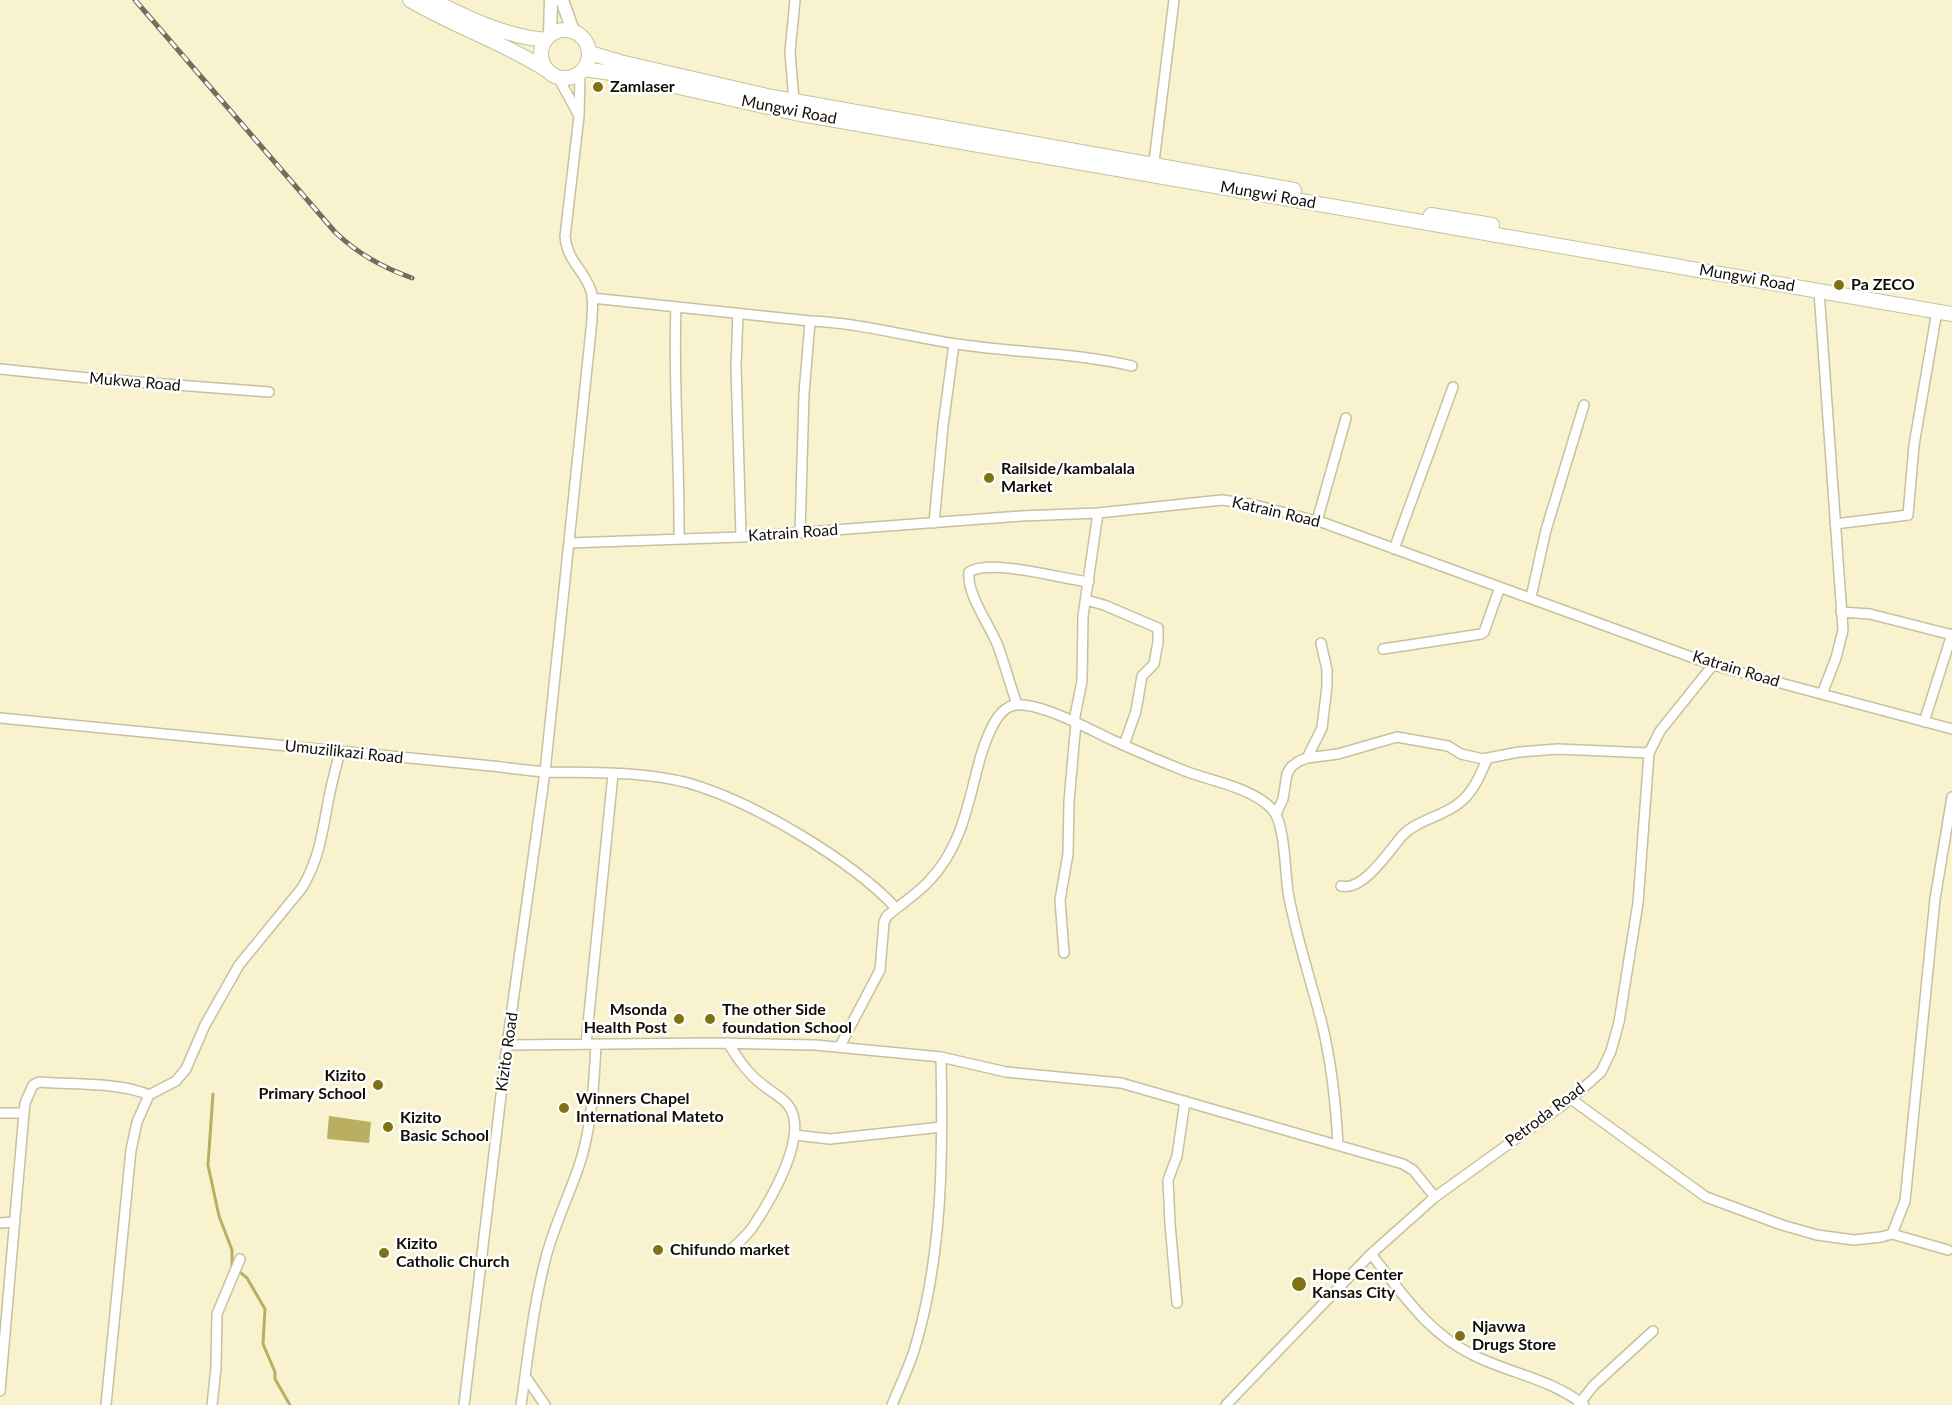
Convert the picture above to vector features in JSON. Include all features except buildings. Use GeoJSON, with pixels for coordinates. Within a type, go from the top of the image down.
{"type":"FeatureCollection","features":[{"type":"Feature","properties":{"kind":"main road"},"geometry":{"type":"LineString","coordinates":[[410,0],[460,27],[514,50],[558,77],[573,77],[582,71],[590,52],[585,39],[573,31],[561,30],[547,37],[520,37],[489,26],[432,0]]}},
{"type":"Feature","properties":{"kind":"main road"},"geometry":{"type":"LineString","coordinates":[[545,69],[541,58],[547,37]]}},
{"type":"Feature","properties":{"kind":"main road","name":"Mungwi Road"},"geometry":{"type":"LineString","coordinates":[[590,52],[653,69],[794,101],[1153,170],[1952,314]]}},
{"type":"Feature","properties":{"kind":"main road","name":"Mungwi Road"},"geometry":{"type":"LineString","coordinates":[[582,71],[630,76],[795,112],[1514,229],[1628,253],[1952,308]]}},
{"type":"Feature","properties":{"kind":"street"},"geometry":{"type":"LineString","coordinates":[[547,37],[550,0]]}},
{"type":"Feature","properties":{"kind":"street"},"geometry":{"type":"LineString","coordinates":[[562,0],[573,31]]}},
{"type":"Feature","properties":{"kind":"street"},"geometry":{"type":"LineString","coordinates":[[794,101],[790,52],[795,0]]}},
{"type":"Feature","properties":{"kind":"street"},"geometry":{"type":"LineString","coordinates":[[1153,170],[1174,0]]}},
{"type":"Feature","properties":{"kind":"street"},"geometry":{"type":"LineString","coordinates":[[582,71],[565,237],[566,250],[587,281],[592,298],[861,325],[954,344],[1097,359],[1132,366]]}},
{"type":"Feature","properties":{"kind":"street"},"geometry":{"type":"LineString","coordinates":[[558,77],[579,116]]}},
{"type":"Feature","properties":{"kind":"street"},"geometry":{"type":"LineString","coordinates":[[1819,291],[1843,630],[1841,642],[1822,694]]}},
{"type":"Feature","properties":{"kind":"street","name":"Kizito Road"},"geometry":{"type":"LineString","coordinates":[[464,1405],[507,1045],[545,772],[592,298]]}},
{"type":"Feature","properties":{"kind":"street"},"geometry":{"type":"LineString","coordinates":[[676,307],[674,365],[680,490],[679,539]]}},
{"type":"Feature","properties":{"kind":"street"},"geometry":{"type":"LineString","coordinates":[[1835,525],[1908,515],[1914,445],[1937,311]]}},
{"type":"Feature","properties":{"kind":"street"},"geometry":{"type":"LineString","coordinates":[[738,314],[736,366],[741,537]]}},
{"type":"Feature","properties":{"kind":"street"},"geometry":{"type":"LineString","coordinates":[[800,532],[804,394],[810,321]]}},
{"type":"Feature","properties":{"kind":"street"},"geometry":{"type":"LineString","coordinates":[[934,523],[943,426],[954,344]]}},
{"type":"Feature","properties":{"kind":"street","name":"Mukwa Road"},"geometry":{"type":"LineString","coordinates":[[0,369],[269,392]]}},
{"type":"Feature","properties":{"kind":"street"},"geometry":{"type":"LineString","coordinates":[[1394,549],[1453,387]]}},
{"type":"Feature","properties":{"kind":"street"},"geometry":{"type":"LineString","coordinates":[[1531,597],[1546,530],[1584,405]]}},
{"type":"Feature","properties":{"kind":"street"},"geometry":{"type":"LineString","coordinates":[[1317,521],[1346,418]]}},
{"type":"Feature","properties":{"kind":"street","name":"Katrain Road"},"geometry":{"type":"LineString","coordinates":[[569,543],[741,537],[1021,516],[1098,513],[1222,500],[1251,504],[1317,521],[1713,664],[1952,729]]}},
{"type":"Feature","properties":{"kind":"street"},"geometry":{"type":"LineString","coordinates":[[1064,952],[1060,900],[1068,854],[1075,722],[1082,681],[1082,626],[1098,513]]}},
{"type":"Feature","properties":{"kind":"street"},"geometry":{"type":"LineString","coordinates":[[1017,704],[998,648],[985,623],[969,582],[969,572],[976,569],[996,568],[1022,570],[1089,582]]}},
{"type":"Feature","properties":{"kind":"street"},"geometry":{"type":"LineString","coordinates":[[1383,649],[1485,632],[1500,587]]}},
{"type":"Feature","properties":{"kind":"street"},"geometry":{"type":"LineString","coordinates":[[1086,600],[1104,605],[1158,628],[1154,664],[1142,676],[1136,711],[1124,745]]}},
{"type":"Feature","properties":{"kind":"street"},"geometry":{"type":"LineString","coordinates":[[1841,612],[1870,614],[1952,634],[1924,722]]}},
{"type":"Feature","properties":{"kind":"street"},"geometry":{"type":"LineString","coordinates":[[1307,758],[1323,724],[1328,679],[1321,644]]}},
{"type":"Feature","properties":{"kind":"street","name":"Petroda Road"},"geometry":{"type":"LineString","coordinates":[[1226,1405],[1371,1254],[1435,1197],[1571,1099],[1600,1072],[1611,1051],[1619,1022],[1638,903],[1649,753],[1660,731],[1713,664]]}},
{"type":"Feature","properties":{"kind":"street"},"geometry":{"type":"LineString","coordinates":[[840,1046],[880,970],[884,922],[887,916],[927,884],[951,851],[959,835],[981,757],[993,726],[1003,710],[1017,704],[1025,704],[1075,722],[1186,771],[1258,798],[1276,814]]}},
{"type":"Feature","properties":{"kind":"street","name":"Umuzilikazi Road"},"geometry":{"type":"LineString","coordinates":[[0,718],[545,772],[642,776],[687,783],[716,793],[800,835],[859,873],[896,908]]}},
{"type":"Feature","properties":{"kind":"street"},"geometry":{"type":"LineString","coordinates":[[1338,1145],[1330,1066],[1314,995],[1298,941],[1276,814],[1283,799],[1288,770],[1307,758],[1338,754],[1397,737],[1448,746],[1468,757],[1487,759],[1519,752],[1558,749],[1649,753]]}},
{"type":"Feature","properties":{"kind":"street"},"geometry":{"type":"LineString","coordinates":[[106,1405],[131,1149],[137,1122],[150,1095],[176,1081],[186,1069],[205,1025],[239,965],[302,888],[310,874],[322,839],[340,751]]}},
{"type":"Feature","properties":{"kind":"street"},"geometry":{"type":"LineString","coordinates":[[1341,886],[1350,887],[1361,882],[1410,829],[1458,804],[1476,785],[1487,759]]}},
{"type":"Feature","properties":{"kind":"street"},"geometry":{"type":"LineString","coordinates":[[586,1044],[613,774]]}},
{"type":"Feature","properties":{"kind":"street"},"geometry":{"type":"LineString","coordinates":[[1892,1234],[1905,1201],[1935,899],[1952,797]]}},
{"type":"Feature","properties":{"kind":"street"},"geometry":{"type":"LineString","coordinates":[[507,1045],[728,1043],[840,1046],[941,1057],[1006,1072],[1121,1083],[1403,1164],[1413,1170],[1435,1197]]}},
{"type":"Feature","properties":{"kind":"street"},"geometry":{"type":"LineString","coordinates":[[728,1043],[738,1060],[753,1076],[789,1106],[794,1121],[793,1148],[770,1198],[752,1229],[730,1251]]}},
{"type":"Feature","properties":{"kind":"street"},"geometry":{"type":"LineString","coordinates":[[521,1405],[545,1259],[580,1164],[587,1136],[596,1044]]}},
{"type":"Feature","properties":{"kind":"street"},"geometry":{"type":"LineString","coordinates":[[892,1405],[913,1354],[934,1259],[942,1126],[941,1057]]}},
{"type":"Feature","properties":{"kind":"street"},"geometry":{"type":"LineString","coordinates":[[0,1391],[25,1103],[33,1085],[39,1082],[123,1087],[150,1095]]}},
{"type":"Feature","properties":{"kind":"street"},"geometry":{"type":"LineString","coordinates":[[1571,1099],[1706,1197],[1782,1225],[1817,1235],[1854,1240],[1892,1234],[1948,1250]]}},
{"type":"Feature","properties":{"kind":"street"},"geometry":{"type":"LineString","coordinates":[[1177,1304],[1168,1180],[1177,1156],[1185,1101]]}},
{"type":"Feature","properties":{"kind":"street"},"geometry":{"type":"LineString","coordinates":[[0,1113],[24,1113]]}},
{"type":"Feature","properties":{"kind":"street"},"geometry":{"type":"LineString","coordinates":[[794,1135],[830,1139],[942,1126]]}},
{"type":"Feature","properties":{"kind":"street"},"geometry":{"type":"LineString","coordinates":[[0,1223],[15,1222]]}},
{"type":"Feature","properties":{"kind":"street"},"geometry":{"type":"LineString","coordinates":[[1371,1254],[1438,1334],[1477,1357],[1560,1389],[1581,1404],[1594,1385],[1653,1331]]}},
{"type":"Feature","properties":{"kind":"street"},"geometry":{"type":"LineString","coordinates":[[212,1405],[216,1368],[217,1314],[240,1258]]}},
{"type":"Feature","properties":{"kind":"street"},"geometry":{"type":"LineString","coordinates":[[525,1376],[545,1405]]}},
{"type":"Feature","properties":{"kind":"shaded area"},"geometry":{"type":"Polygon","coordinates":[[[329,1116],[371,1122],[369,1143],[327,1139],[329,1116]]]}},
{"type":"Feature","properties":{"kind":"waterway"},"geometry":{"type":"LineString","coordinates":[[213,1094],[208,1165],[219,1216],[232,1250],[232,1267]]}},
{"type":"Feature","properties":{"kind":"waterway"},"geometry":{"type":"LineString","coordinates":[[241,1273],[247,1278],[265,1309],[263,1344],[275,1372],[275,1379],[290,1405]]}},
{"type":"Feature","properties":{"kind":"railway"},"geometry":{"type":"LineString","coordinates":[[135,0],[335,232],[371,259],[412,278]]}},
{"type":"Feature","properties":{"kind":"place","name":"Zamlaser"},"geometry":{"type":"Point","coordinates":[598,87]}},
{"type":"Feature","properties":{"kind":"place","name":"Pa ZECO"},"geometry":{"type":"Point","coordinates":[1839,285]}},
{"type":"Feature","properties":{"kind":"place","name":"Railside/kambalala Market"},"geometry":{"type":"Point","coordinates":[989,478]}},
{"type":"Feature","properties":{"kind":"place","name":"Msonda Health Post"},"geometry":{"type":"Point","coordinates":[679,1019]}},
{"type":"Feature","properties":{"kind":"place","name":"The other Side foundation School"},"geometry":{"type":"Point","coordinates":[710,1019]}},
{"type":"Feature","properties":{"kind":"place","name":"Kizito Primary School"},"geometry":{"type":"Point","coordinates":[378,1085]}},
{"type":"Feature","properties":{"kind":"place","name":"Winners Chapel International Mateto"},"geometry":{"type":"Point","coordinates":[564,1108]}},
{"type":"Feature","properties":{"kind":"place","name":"Kizito Basic School"},"geometry":{"type":"Point","coordinates":[388,1127]}},
{"type":"Feature","properties":{"kind":"place","name":"Chifundo market"},"geometry":{"type":"Point","coordinates":[658,1250]}},
{"type":"Feature","properties":{"kind":"place","name":"Kizito Catholic Church"},"geometry":{"type":"Point","coordinates":[384,1253]}},
{"type":"Feature","properties":{"kind":"place","name":"Hope Center Kansas City"},"geometry":{"type":"Point","coordinates":[1299,1284]}},
{"type":"Feature","properties":{"kind":"place","name":"Njavwa Drugs Store"},"geometry":{"type":"Point","coordinates":[1460,1336]}}]}
